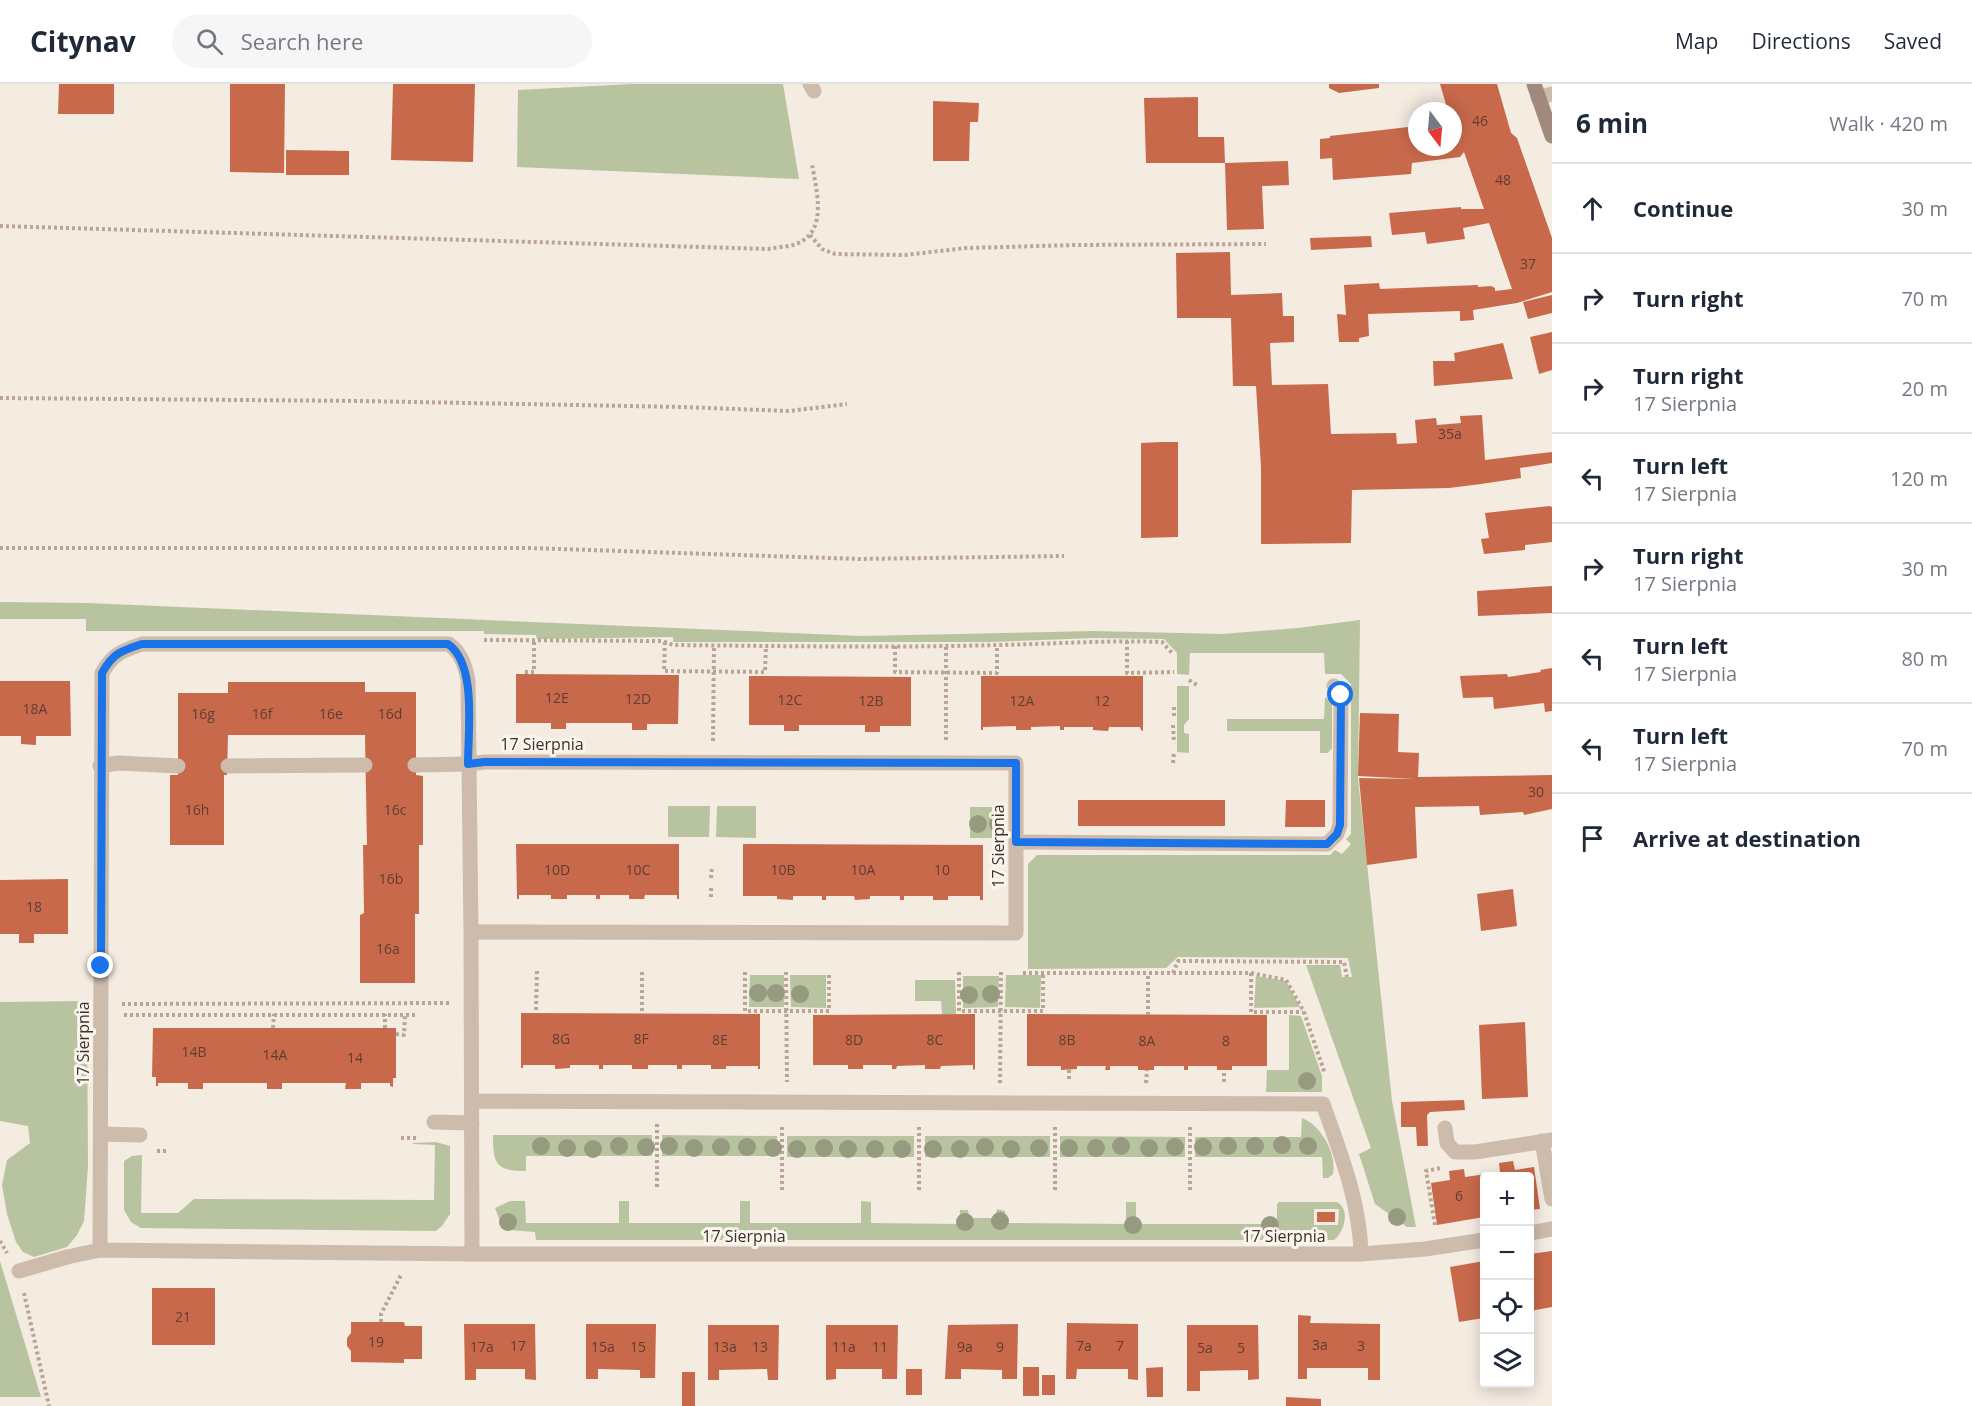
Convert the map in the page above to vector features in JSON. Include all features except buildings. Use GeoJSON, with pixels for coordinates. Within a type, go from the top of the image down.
{"type":"FeatureCollection","features":[{"type":"Feature","properties":{"kind":"street"},"geometry":{"type":"LineString","coordinates":[[1541,92],[1552,136]]}},
{"type":"Feature","properties":{"kind":"street","name":"17 Sierpnia"},"geometry":{"type":"LineString","coordinates":[[100,1250],[100,766],[102,673],[111,657],[142,644],[448,644],[462,659],[468,680],[472,1254]]}},
{"type":"Feature","properties":{"kind":"street"},"geometry":{"type":"LineString","coordinates":[[1016,842],[1327,844],[1337,834],[1340,825],[1341,695],[1334,686]]}},
{"type":"Feature","properties":{"kind":"street","name":"17 Sierpnia"},"geometry":{"type":"LineString","coordinates":[[468,764],[484,762],[1016,763],[1016,933],[471,932]]}},
{"type":"Feature","properties":{"kind":"street"},"geometry":{"type":"LineString","coordinates":[[100,766],[118,763],[178,765]]}},
{"type":"Feature","properties":{"kind":"street"},"geometry":{"type":"LineString","coordinates":[[416,765],[468,764]]}},
{"type":"Feature","properties":{"kind":"street"},"geometry":{"type":"LineString","coordinates":[[228,766],[365,765]]}},
{"type":"Feature","properties":{"kind":"street"},"geometry":{"type":"LineString","coordinates":[[472,1101],[1323,1104],[1350,1185],[1361,1236],[1361,1254]]}},
{"type":"Feature","properties":{"kind":"street"},"geometry":{"type":"LineString","coordinates":[[434,1122],[471,1123]]}},
{"type":"Feature","properties":{"kind":"street"},"geometry":{"type":"LineString","coordinates":[[1445,1128],[1447,1143],[1455,1152],[1475,1152],[1547,1140],[1552,1199]]}},
{"type":"Feature","properties":{"kind":"street"},"geometry":{"type":"LineString","coordinates":[[101,1134],[140,1135]]}},
{"type":"Feature","properties":{"kind":"street"},"geometry":{"type":"LineString","coordinates":[[1534,1232],[1552,1229]]}},
{"type":"Feature","properties":{"kind":"street","name":"17 Sierpnia"},"geometry":{"type":"LineString","coordinates":[[19,1271],[100,1250],[472,1254],[1361,1254],[1425,1249],[1480,1241]]}},
{"type":"Feature","properties":{"kind":"path"},"geometry":{"type":"LineString","coordinates":[[0,226],[768,249],[797,244],[810,235],[817,221],[818,203],[812,164]]}},
{"type":"Feature","properties":{"kind":"path"},"geometry":{"type":"LineString","coordinates":[[810,235],[822,249],[835,254],[905,255],[966,248],[1075,244],[1266,244]]}},
{"type":"Feature","properties":{"kind":"path"},"geometry":{"type":"LineString","coordinates":[[0,398],[361,401],[789,411],[847,404]]}},
{"type":"Feature","properties":{"kind":"path"},"geometry":{"type":"LineString","coordinates":[[0,548],[529,548],[860,559],[1064,556]]}},
{"type":"Feature","properties":{"kind":"path"},"geometry":{"type":"LineString","coordinates":[[484,640],[665,642],[673,645],[714,646],[997,645],[1127,641],[1162,642],[1173,654]]}},
{"type":"Feature","properties":{"kind":"path"},"geometry":{"type":"LineString","coordinates":[[525,672],[534,672],[534,640]]}},
{"type":"Feature","properties":{"kind":"path"},"geometry":{"type":"LineString","coordinates":[[1127,641],[1127,673],[1174,672]]}},
{"type":"Feature","properties":{"kind":"path"},"geometry":{"type":"LineString","coordinates":[[665,642],[664,672],[765,672],[766,646]]}},
{"type":"Feature","properties":{"kind":"path"},"geometry":{"type":"LineString","coordinates":[[895,645],[895,672],[997,673],[997,645]]}},
{"type":"Feature","properties":{"kind":"path"},"geometry":{"type":"LineString","coordinates":[[946,645],[946,743]]}},
{"type":"Feature","properties":{"kind":"path"},"geometry":{"type":"LineString","coordinates":[[713,743],[714,646]]}},
{"type":"Feature","properties":{"kind":"path"},"geometry":{"type":"LineString","coordinates":[[1189,680],[1197,686]]}},
{"type":"Feature","properties":{"kind":"path"},"geometry":{"type":"LineString","coordinates":[[1174,704],[1174,716]]}},
{"type":"Feature","properties":{"kind":"path"},"geometry":{"type":"LineString","coordinates":[[1173,726],[1174,743]]}},
{"type":"Feature","properties":{"kind":"path"},"geometry":{"type":"LineString","coordinates":[[1173,763],[1174,752]]}},
{"type":"Feature","properties":{"kind":"path"},"geometry":{"type":"LineString","coordinates":[[711,878],[712,866]]}},
{"type":"Feature","properties":{"kind":"path"},"geometry":{"type":"LineString","coordinates":[[711,887],[711,897]]}},
{"type":"Feature","properties":{"kind":"path"},"geometry":{"type":"LineString","coordinates":[[1173,973],[1178,962],[1344,962],[1347,977]]}},
{"type":"Feature","properties":{"kind":"path"},"geometry":{"type":"LineString","coordinates":[[536,1010],[537,971]]}},
{"type":"Feature","properties":{"kind":"path"},"geometry":{"type":"LineString","coordinates":[[642,972],[642,1014]]}},
{"type":"Feature","properties":{"kind":"path"},"geometry":{"type":"LineString","coordinates":[[745,972],[745,1011],[829,1011],[829,972]]}},
{"type":"Feature","properties":{"kind":"path"},"geometry":{"type":"LineString","coordinates":[[786,972],[787,1064]]}},
{"type":"Feature","properties":{"kind":"path"},"geometry":{"type":"LineString","coordinates":[[959,972],[959,1011],[1001,1012],[1043,1011],[1043,973]]}},
{"type":"Feature","properties":{"kind":"path"},"geometry":{"type":"LineString","coordinates":[[1001,972],[1001,1068]]}},
{"type":"Feature","properties":{"kind":"path"},"geometry":{"type":"LineString","coordinates":[[1023,973],[1251,973],[1286,980],[1304,1012],[1325,1074]]}},
{"type":"Feature","properties":{"kind":"path"},"geometry":{"type":"LineString","coordinates":[[1148,973],[1148,1015]]}},
{"type":"Feature","properties":{"kind":"path"},"geometry":{"type":"LineString","coordinates":[[1251,973],[1251,1012],[1304,1012]]}},
{"type":"Feature","properties":{"kind":"path"},"geometry":{"type":"LineString","coordinates":[[120,1004],[454,1003]]}},
{"type":"Feature","properties":{"kind":"path"},"geometry":{"type":"LineString","coordinates":[[273,1028],[274,1014]]}},
{"type":"Feature","properties":{"kind":"path"},"geometry":{"type":"LineString","coordinates":[[385,1014],[385,1028]]}},
{"type":"Feature","properties":{"kind":"path"},"geometry":{"type":"LineString","coordinates":[[120,1015],[415,1015]]}},
{"type":"Feature","properties":{"kind":"path"},"geometry":{"type":"LineString","coordinates":[[396,1034],[404,1035],[405,1015]]}},
{"type":"Feature","properties":{"kind":"path"},"geometry":{"type":"LineString","coordinates":[[657,1113],[657,1190]]}},
{"type":"Feature","properties":{"kind":"path"},"geometry":{"type":"LineString","coordinates":[[782,1114],[782,1190]]}},
{"type":"Feature","properties":{"kind":"path"},"geometry":{"type":"LineString","coordinates":[[919,1114],[919,1190]]}},
{"type":"Feature","properties":{"kind":"path"},"geometry":{"type":"LineString","coordinates":[[1055,1190],[1056,1114]]}},
{"type":"Feature","properties":{"kind":"path"},"geometry":{"type":"LineString","coordinates":[[401,1138],[417,1138]]}},
{"type":"Feature","properties":{"kind":"path"},"geometry":{"type":"LineString","coordinates":[[1190,1140],[1190,1190]]}},
{"type":"Feature","properties":{"kind":"path"},"geometry":{"type":"LineString","coordinates":[[157,1151],[169,1150]]}},
{"type":"Feature","properties":{"kind":"path"},"geometry":{"type":"LineString","coordinates":[[0,1241],[19,1271],[49,1406]]}},
{"type":"Feature","properties":{"kind":"path"},"geometry":{"type":"LineString","coordinates":[[381,1322],[381,1314],[401,1275]]}},
{"type":"Feature","properties":{"kind":"green space"},"geometry":{"type":"Polygon","coordinates":[[[631,84],[783,84],[799,179],[517,167],[518,90],[631,84]]]}},
{"type":"Feature","properties":{"kind":"green space"},"geometry":{"type":"Polygon","coordinates":[[[0,602],[88,603],[862,636],[1094,631],[1222,634],[1360,620],[1358,778],[1392,1101],[1416,1227],[1407,1227],[1375,1204],[1359,1154],[1371,1148],[1306,965],[1340,965],[1342,977],[1352,977],[1348,958],[1178,957],[1166,968],[1028,969],[1028,864],[1037,855],[1330,855],[1335,850],[1342,854],[1351,844],[1346,839],[1351,834],[1351,684],[1341,674],[1325,674],[1324,653],[1190,653],[1189,675],[1177,674],[1177,653],[1164,639],[1094,638],[993,642],[673,642],[673,637],[537,639],[536,635],[484,634],[484,631],[86,631],[86,619],[0,619],[0,602]]]}},
{"type":"Feature","properties":{"kind":"green space"},"geometry":{"type":"Polygon","coordinates":[[[1177,686],[1189,686],[1189,719],[1184,725],[1184,733],[1189,734],[1189,753],[1177,752],[1177,686]]]}},
{"type":"Feature","properties":{"kind":"green space"},"geometry":{"type":"Polygon","coordinates":[[[1325,697],[1332,702],[1332,748],[1328,753],[1320,753],[1320,731],[1227,731],[1227,719],[1324,719],[1325,697]]]}},
{"type":"Feature","properties":{"kind":"green space"},"geometry":{"type":"Polygon","coordinates":[[[668,806],[710,806],[709,837],[668,837],[668,806]]]}},
{"type":"Feature","properties":{"kind":"green space"},"geometry":{"type":"Polygon","coordinates":[[[717,806],[756,806],[756,838],[716,837],[717,806]]]}},
{"type":"Feature","properties":{"kind":"green space"},"geometry":{"type":"Polygon","coordinates":[[[970,807],[1005,807],[1005,838],[970,838],[970,807]]]}},
{"type":"Feature","properties":{"kind":"green space"},"geometry":{"type":"Polygon","coordinates":[[[750,975],[784,975],[784,1007],[749,1007],[750,975]]]}},
{"type":"Feature","properties":{"kind":"green space"},"geometry":{"type":"Polygon","coordinates":[[[790,975],[826,975],[826,1008],[791,1007],[790,975]]]}},
{"type":"Feature","properties":{"kind":"green space"},"geometry":{"type":"Polygon","coordinates":[[[1006,975],[1041,975],[1040,1008],[1005,1007],[1006,975]]]}},
{"type":"Feature","properties":{"kind":"green space"},"geometry":{"type":"Polygon","coordinates":[[[963,976],[999,976],[998,1007],[963,1008],[963,976]]]}},
{"type":"Feature","properties":{"kind":"green space"},"geometry":{"type":"Polygon","coordinates":[[[1256,976],[1286,981],[1300,1007],[1254,1008],[1256,976]]]}},
{"type":"Feature","properties":{"kind":"green space"},"geometry":{"type":"Polygon","coordinates":[[[915,980],[955,980],[956,1014],[942,1014],[941,1001],[915,1001],[915,980]]]}},
{"type":"Feature","properties":{"kind":"green space"},"geometry":{"type":"Polygon","coordinates":[[[87,1001],[88,1166],[84,1221],[77,1235],[67,1247],[34,1257],[23,1252],[16,1242],[7,1214],[2,1185],[7,1160],[30,1143],[28,1126],[0,1121],[0,1002],[87,1001]]]}},
{"type":"Feature","properties":{"kind":"green space"},"geometry":{"type":"Polygon","coordinates":[[[1289,1015],[1301,1016],[1322,1076],[1322,1092],[1266,1092],[1267,1070],[1289,1070],[1289,1015]]]}},
{"type":"Feature","properties":{"kind":"green space"},"geometry":{"type":"Polygon","coordinates":[[[1302,1118],[1315,1127],[1330,1149],[1334,1166],[1333,1174],[1328,1178],[1323,1178],[1322,1157],[1195,1157],[1195,1137],[1301,1137],[1302,1118]]]}},
{"type":"Feature","properties":{"kind":"green space"},"geometry":{"type":"Polygon","coordinates":[[[493,1135],[652,1135],[652,1156],[526,1156],[526,1171],[516,1171],[498,1164],[494,1153],[493,1135]]]}},
{"type":"Feature","properties":{"kind":"green space"},"geometry":{"type":"Polygon","coordinates":[[[662,1135],[777,1136],[777,1156],[662,1156],[662,1135]]]}},
{"type":"Feature","properties":{"kind":"green space"},"geometry":{"type":"Polygon","coordinates":[[[787,1136],[914,1136],[914,1157],[787,1157],[787,1136]]]}},
{"type":"Feature","properties":{"kind":"green space"},"geometry":{"type":"Polygon","coordinates":[[[925,1136],[1050,1136],[1050,1157],[925,1157],[925,1136]]]}},
{"type":"Feature","properties":{"kind":"green space"},"geometry":{"type":"Polygon","coordinates":[[[1060,1136],[1185,1137],[1185,1157],[1060,1157],[1060,1136]]]}},
{"type":"Feature","properties":{"kind":"green space"},"geometry":{"type":"Polygon","coordinates":[[[436,1142],[450,1146],[450,1214],[436,1231],[141,1228],[131,1222],[124,1210],[124,1161],[132,1156],[142,1155],[141,1213],[178,1213],[194,1199],[434,1200],[435,1145],[413,1143],[436,1142]]]}},
{"type":"Feature","properties":{"kind":"green space"},"geometry":{"type":"Polygon","coordinates":[[[510,1201],[525,1201],[526,1223],[619,1223],[619,1201],[629,1201],[629,1223],[740,1223],[740,1201],[750,1201],[750,1223],[861,1223],[861,1201],[871,1202],[871,1223],[959,1224],[960,1210],[968,1210],[969,1218],[995,1218],[997,1209],[1005,1211],[1005,1223],[1126,1224],[1126,1202],[1136,1202],[1136,1224],[1277,1224],[1277,1204],[1279,1202],[1337,1202],[1345,1215],[1341,1232],[1334,1240],[536,1240],[535,1232],[509,1230],[500,1221],[495,1208],[510,1201]],[[1314,1209],[1314,1225],[1338,1225],[1339,1209],[1314,1209]]]}},
{"type":"Feature","properties":{"kind":"green space"},"geometry":{"type":"Polygon","coordinates":[[[0,1261],[41,1397],[0,1397],[0,1261]]]}},
{"type":"Feature","properties":{"kind":"route"},"geometry":{"type":"LineString","coordinates":[[101,966],[102,673],[111,657],[142,644],[448,644],[462,659],[468,680],[468,764],[484,762],[1016,763],[1016,842],[1327,844],[1337,834],[1340,825],[1341,695]]}}]}
